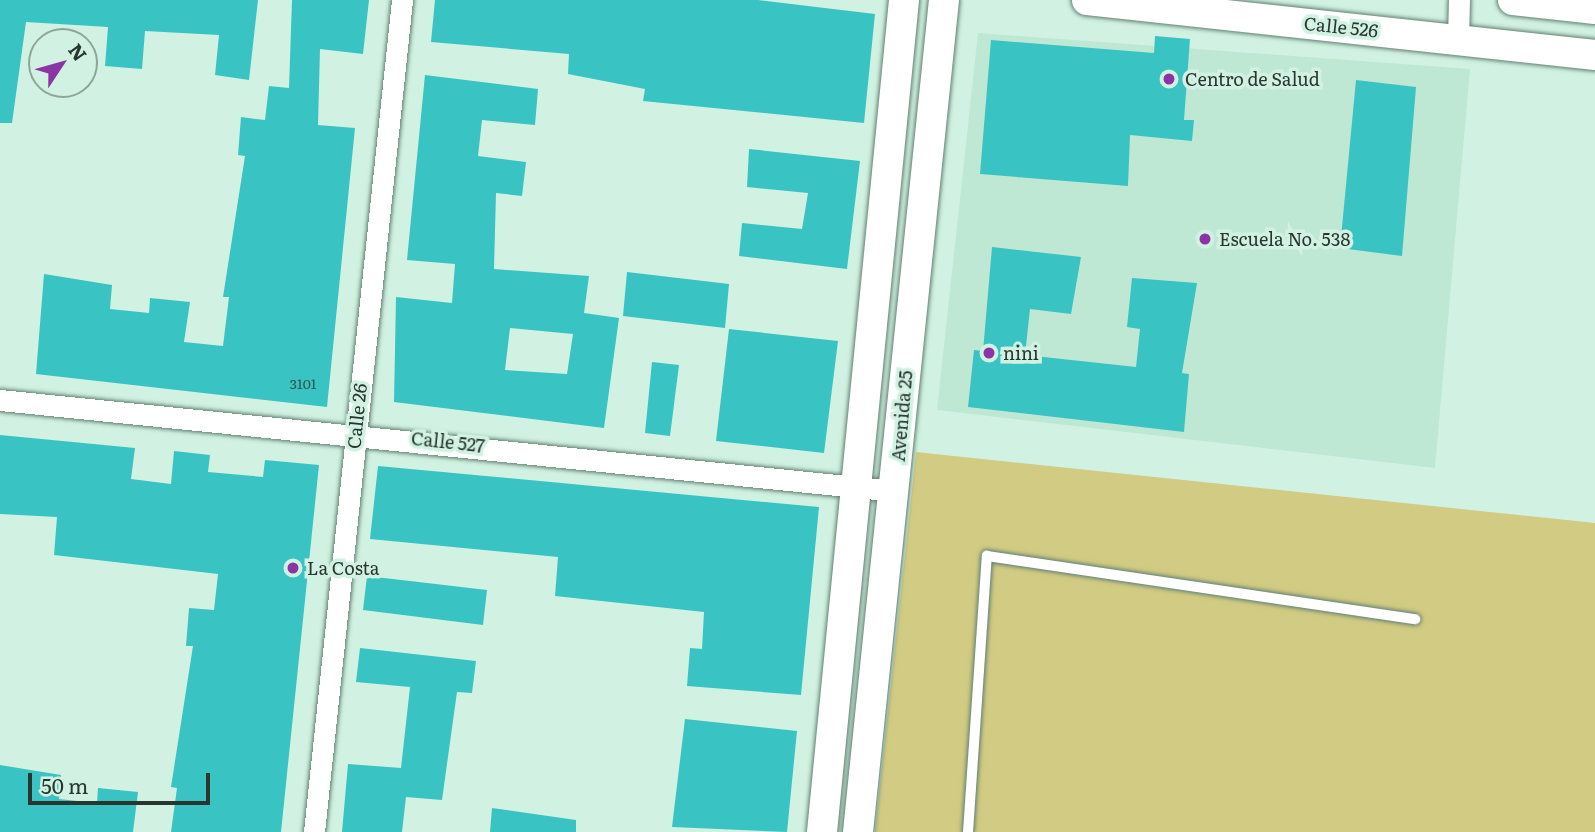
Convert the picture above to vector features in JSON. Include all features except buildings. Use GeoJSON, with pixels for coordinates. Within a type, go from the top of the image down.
{"type":"FeatureCollection","features":[{"type":"Feature","properties":{"kind":"main road","name":"Avenida 25"},"geometry":{"type":"LineString","coordinates":[[822,832],[904,0]]}},
{"type":"Feature","properties":{"kind":"main road","name":"Avenida 25"},"geometry":{"type":"LineString","coordinates":[[858,832],[896,491],[944,0]]}},
{"type":"Feature","properties":{"kind":"main road","name":"Calle 526"},"geometry":{"type":"LineString","coordinates":[[1087,0],[1595,55]]}},
{"type":"Feature","properties":{"kind":"main road"},"geometry":{"type":"LineString","coordinates":[[1513,0],[1595,9]]}},
{"type":"Feature","properties":{"kind":"street","name":"Calle 26"},"geometry":{"type":"LineString","coordinates":[[314,832],[401,0]]}},
{"type":"Feature","properties":{"kind":"street"},"geometry":{"type":"LineString","coordinates":[[1458,40],[1459,0]]}},
{"type":"Feature","properties":{"kind":"street","name":"Calle 527"},"geometry":{"type":"LineString","coordinates":[[0,400],[356,432],[896,491]]}},
{"type":"Feature","properties":{"kind":"lane"},"geometry":{"type":"LineString","coordinates":[[968,832],[987,556],[1416,619]]}},
{"type":"Feature","properties":{"kind":"shaded area","name":"Escuela No. 538"},"geometry":{"type":"Polygon","coordinates":[[[978,33],[1470,69],[1435,468],[937,410],[978,33]]]}},
{"type":"Feature","properties":{"kind":"shaded area"},"geometry":{"type":"Polygon","coordinates":[[[916,452],[1595,523],[1595,832],[875,832],[916,452]]]}},
{"type":"Feature","properties":{"kind":"place","name":"Centro de Salud"},"geometry":{"type":"Point","coordinates":[1169,79]}},
{"type":"Feature","properties":{"kind":"place","name":"Escuela No. 538"},"geometry":{"type":"Point","coordinates":[1205,239]}},
{"type":"Feature","properties":{"kind":"place","name":"nini"},"geometry":{"type":"Point","coordinates":[989,353]}},
{"type":"Feature","properties":{"kind":"place","name":"La Costa"},"geometry":{"type":"Point","coordinates":[293,568]}}]}
